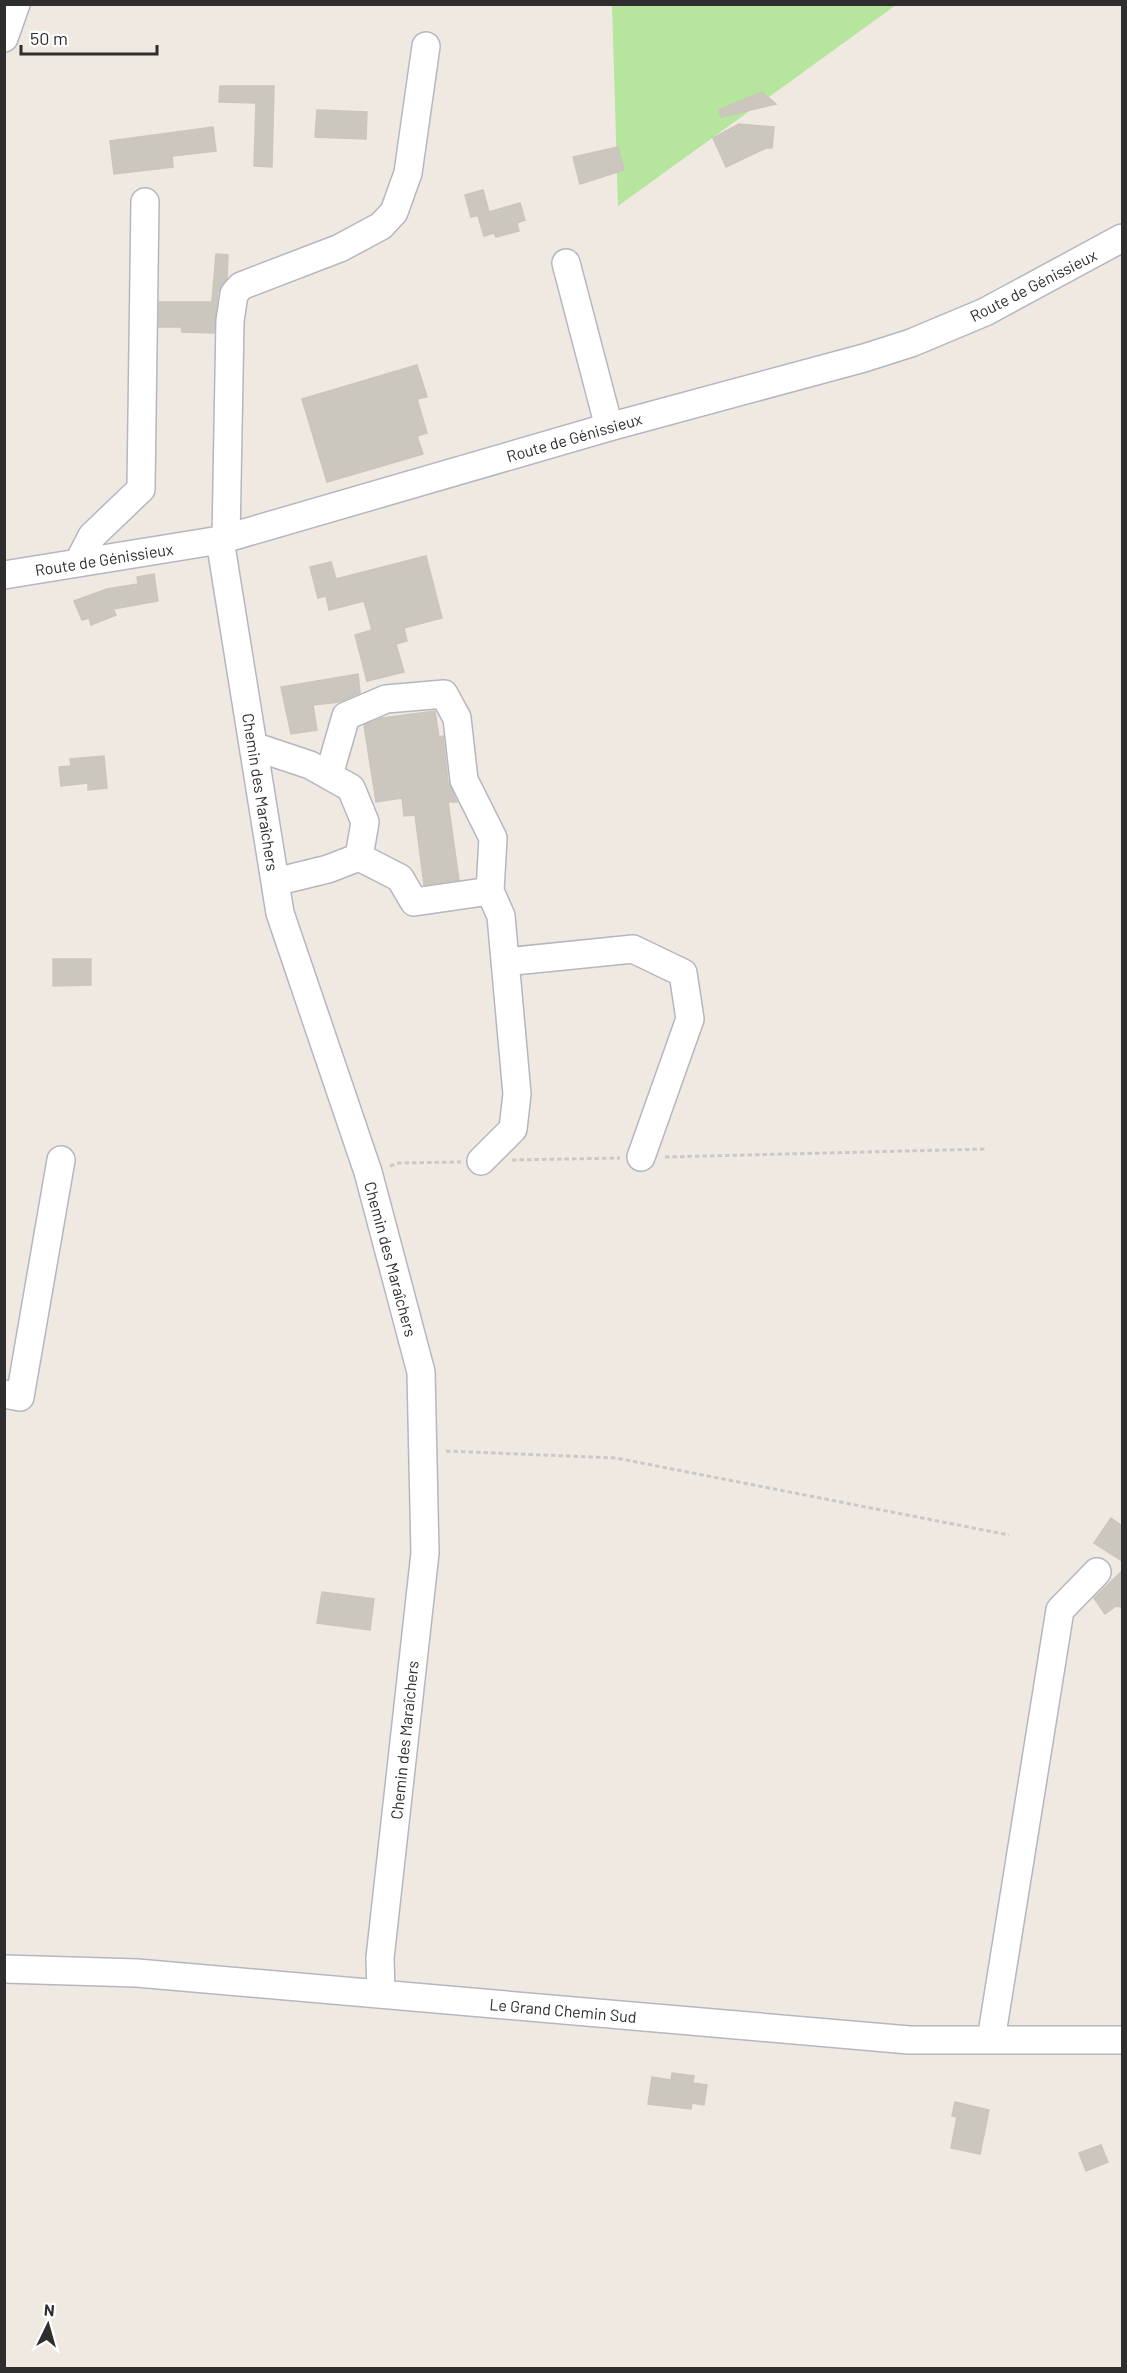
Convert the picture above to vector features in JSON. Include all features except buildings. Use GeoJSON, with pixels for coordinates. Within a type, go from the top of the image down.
{"type":"FeatureCollection","features":[{"type":"Feature","properties":{"kind":"street"},"geometry":{"type":"LineString","coordinates":[[4,38],[16,4]]}},
{"type":"Feature","properties":{"kind":"street","name":"Chemin des Maraîchers"},"geometry":{"type":"LineString","coordinates":[[381,1994],[380,1958],[425,1553],[421,1371],[368,1172],[280,913],[223,539],[230,321],[234,294],[241,286],[340,248],[381,226],[394,212],[408,173],[426,46]]}},
{"type":"Feature","properties":{"kind":"street"},"geometry":{"type":"LineString","coordinates":[[79,561],[92,536],[141,489],[145,202]]}},
{"type":"Feature","properties":{"kind":"street","name":"Route de Génissieux"},"geometry":{"type":"LineString","coordinates":[[4,575],[223,539],[609,427],[864,358],[911,343],[985,312],[1122,238]]}},
{"type":"Feature","properties":{"kind":"street"},"geometry":{"type":"LineString","coordinates":[[566,263],[609,427]]}},
{"type":"Feature","properties":{"kind":"street"},"geometry":{"type":"LineString","coordinates":[[329,775],[346,716],[386,699],[444,694],[457,717],[464,780],[493,838],[490,891],[501,916],[517,1094],[513,1129],[481,1161]]}},
{"type":"Feature","properties":{"kind":"street"},"geometry":{"type":"LineString","coordinates":[[253,746],[310,765],[351,788],[365,822],[359,857]]}},
{"type":"Feature","properties":{"kind":"street"},"geometry":{"type":"LineString","coordinates":[[275,882],[328,869],[359,857],[400,878],[414,902],[490,891]]}},
{"type":"Feature","properties":{"kind":"street"},"geometry":{"type":"LineString","coordinates":[[505,962],[633,949],[683,973],[690,1019],[640,1157]]}},
{"type":"Feature","properties":{"kind":"street"},"geometry":{"type":"LineString","coordinates":[[4,1394],[20,1397],[61,1160]]}},
{"type":"Feature","properties":{"kind":"street"},"geometry":{"type":"LineString","coordinates":[[991,2040],[1060,1610],[1097,1572]]}},
{"type":"Feature","properties":{"kind":"street","name":"Le Grand Chemin Sud"},"geometry":{"type":"LineString","coordinates":[[4,1969],[136,1972],[909,2040],[1122,2040]]}},
{"type":"Feature","properties":{"kind":"path"},"geometry":{"type":"LineString","coordinates":[[368,1172],[399,1163],[986,1149]]}},
{"type":"Feature","properties":{"kind":"path"},"geometry":{"type":"LineString","coordinates":[[423,1450],[616,1458],[1009,1534]]}},
{"type":"Feature","properties":{"kind":"green space"},"geometry":{"type":"Polygon","coordinates":[[[612,4],[896,5],[618,206],[612,4]]]}}]}
